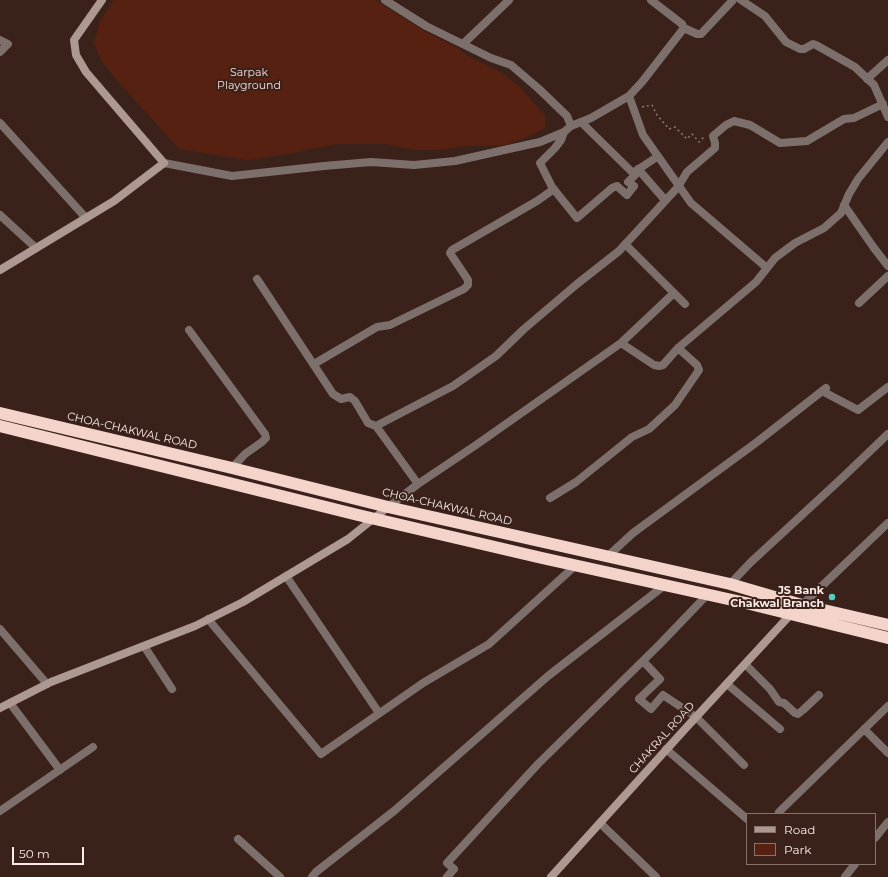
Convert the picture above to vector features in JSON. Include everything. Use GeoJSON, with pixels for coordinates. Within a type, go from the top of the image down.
{"type":"FeatureCollection","features":[{"type":"Feature","properties":{"kind":"highway","name":"CHOA-CHAKWAL ROAD"},"geometry":{"type":"LineString","coordinates":[[0,414],[232,468],[388,508],[730,584],[802,605],[888,625]]}},
{"type":"Feature","properties":{"kind":"highway"},"geometry":{"type":"LineString","coordinates":[[0,426],[374,518],[707,594],[888,638]]}},
{"type":"Feature","properties":{"kind":"street"},"geometry":{"type":"LineString","coordinates":[[102,0],[74,40],[76,55],[86,72],[164,163],[232,176],[372,162],[414,165],[455,161],[540,142],[564,132],[571,126],[591,118],[629,96],[642,82],[684,28]]}},
{"type":"Feature","properties":{"kind":"street"},"geometry":{"type":"LineString","coordinates":[[385,0],[426,26],[491,58],[511,65],[567,116],[571,126]]}},
{"type":"Feature","properties":{"kind":"street"},"geometry":{"type":"LineString","coordinates":[[463,44],[509,0]]}},
{"type":"Feature","properties":{"kind":"street"},"geometry":{"type":"LineString","coordinates":[[651,0],[682,24],[684,28],[697,34],[701,34],[733,0]]}},
{"type":"Feature","properties":{"kind":"street"},"geometry":{"type":"LineString","coordinates":[[744,0],[765,16],[786,42],[800,49],[804,49],[813,44],[816,45],[855,67],[874,86],[888,117]]}},
{"type":"Feature","properties":{"kind":"street"},"geometry":{"type":"LineString","coordinates":[[0,40],[8,44],[0,52]]}},
{"type":"Feature","properties":{"kind":"street"},"geometry":{"type":"LineString","coordinates":[[868,79],[888,60]]}},
{"type":"Feature","properties":{"kind":"street"},"geometry":{"type":"LineString","coordinates":[[629,96],[642,135],[691,203],[767,268]]}},
{"type":"Feature","properties":{"kind":"street"},"geometry":{"type":"LineString","coordinates":[[376,426],[453,386],[496,356],[524,329],[619,251],[666,200],[687,172],[715,148],[713,136],[726,125],[734,121],[750,125],[780,143],[807,141],[844,119],[854,118],[883,104]]}},
{"type":"Feature","properties":{"kind":"street"},"geometry":{"type":"LineString","coordinates":[[581,122],[666,200]]}},
{"type":"Feature","properties":{"kind":"street"},"geometry":{"type":"LineString","coordinates":[[0,123],[86,218]]}},
{"type":"Feature","properties":{"kind":"street"},"geometry":{"type":"LineString","coordinates":[[564,132],[561,140],[555,148],[540,163],[554,189],[577,218],[612,188],[617,186],[627,195],[634,186],[628,182],[635,175],[635,171],[657,157]]}},
{"type":"Feature","properties":{"kind":"street"},"geometry":{"type":"LineString","coordinates":[[621,343],[654,365],[663,365],[678,348],[756,282],[775,258],[795,243],[824,228],[841,213],[858,179],[888,142]]}},
{"type":"Feature","properties":{"kind":"street"},"geometry":{"type":"LineString","coordinates":[[0,270],[114,201],[164,163]]}},
{"type":"Feature","properties":{"kind":"street"},"geometry":{"type":"LineString","coordinates":[[314,364],[377,327],[390,325],[464,289],[468,286],[468,280],[450,253],[452,250],[537,201],[554,189]]}},
{"type":"Feature","properties":{"kind":"street"},"geometry":{"type":"LineString","coordinates":[[844,205],[888,266]]}},
{"type":"Feature","properties":{"kind":"street"},"geometry":{"type":"LineString","coordinates":[[0,215],[36,248]]}},
{"type":"Feature","properties":{"kind":"street"},"geometry":{"type":"LineString","coordinates":[[625,244],[685,304]]}},
{"type":"Feature","properties":{"kind":"street"},"geometry":{"type":"LineString","coordinates":[[859,303],[888,276]]}},
{"type":"Feature","properties":{"kind":"street"},"geometry":{"type":"LineString","coordinates":[[257,279],[337,398],[341,399],[350,397],[355,401],[368,423],[376,426],[418,484]]}},
{"type":"Feature","properties":{"kind":"street"},"geometry":{"type":"LineString","coordinates":[[0,708],[47,684],[195,626],[243,602],[348,539],[418,484],[621,343],[674,293]]}},
{"type":"Feature","properties":{"kind":"street"},"geometry":{"type":"LineString","coordinates":[[188,330],[265,434],[266,438],[245,454],[232,468]]}},
{"type":"Feature","properties":{"kind":"street"},"geometry":{"type":"LineString","coordinates":[[550,498],[576,482],[632,437],[649,429],[675,405],[699,370],[697,365],[678,348]]}},
{"type":"Feature","properties":{"kind":"street"},"geometry":{"type":"LineString","coordinates":[[608,556],[633,533],[745,452],[824,390],[858,410],[888,387]]}},
{"type":"Feature","properties":{"kind":"street"},"geometry":{"type":"LineString","coordinates":[[730,584],[751,562],[888,434]]}},
{"type":"Feature","properties":{"kind":"street"},"geometry":{"type":"LineString","coordinates":[[802,605],[888,523]]}},
{"type":"Feature","properties":{"kind":"street"},"geometry":{"type":"LineString","coordinates":[[208,619],[321,754],[422,683],[489,644],[576,565]]}},
{"type":"Feature","properties":{"kind":"street"},"geometry":{"type":"LineString","coordinates":[[286,576],[379,713]]}},
{"type":"Feature","properties":{"kind":"street"},"geometry":{"type":"LineString","coordinates":[[317,875],[394,811],[548,676],[666,585]]}},
{"type":"Feature","properties":{"kind":"street"},"geometry":{"type":"LineString","coordinates":[[447,877],[454,869],[447,863],[538,764],[643,661],[707,594]]}},
{"type":"Feature","properties":{"kind":"street","name":"CHAKRAL ROAD"},"geometry":{"type":"LineString","coordinates":[[551,877],[791,614]]}},
{"type":"Feature","properties":{"kind":"street"},"geometry":{"type":"LineString","coordinates":[[0,629],[47,684]]}},
{"type":"Feature","properties":{"kind":"street"},"geometry":{"type":"LineString","coordinates":[[144,646],[172,689]]}},
{"type":"Feature","properties":{"kind":"street"},"geometry":{"type":"LineString","coordinates":[[643,661],[660,679],[639,699],[651,709],[663,695],[696,718],[744,765]]}},
{"type":"Feature","properties":{"kind":"street"},"geometry":{"type":"LineString","coordinates":[[745,664],[770,689],[779,702],[784,703],[795,713],[798,714],[819,695]]}},
{"type":"Feature","properties":{"kind":"street"},"geometry":{"type":"LineString","coordinates":[[727,684],[780,729]]}},
{"type":"Feature","properties":{"kind":"street"},"geometry":{"type":"LineString","coordinates":[[10,704],[60,770]]}},
{"type":"Feature","properties":{"kind":"street"},"geometry":{"type":"LineString","coordinates":[[779,812],[888,706]]}},
{"type":"Feature","properties":{"kind":"street"},"geometry":{"type":"LineString","coordinates":[[864,729],[888,753]]}},
{"type":"Feature","properties":{"kind":"street"},"geometry":{"type":"LineString","coordinates":[[0,811],[93,747]]}},
{"type":"Feature","properties":{"kind":"street"},"geometry":{"type":"LineString","coordinates":[[666,750],[746,818]]}},
{"type":"Feature","properties":{"kind":"street"},"geometry":{"type":"LineString","coordinates":[[876,837],[888,822]]}},
{"type":"Feature","properties":{"kind":"street"},"geometry":{"type":"LineString","coordinates":[[600,823],[656,877]]}},
{"type":"Feature","properties":{"kind":"street"},"geometry":{"type":"LineString","coordinates":[[238,839],[280,877]]}},
{"type":"Feature","properties":{"kind":"street"},"geometry":{"type":"LineString","coordinates":[[844,877],[854,865]]}},
{"type":"Feature","properties":{"kind":"path"},"geometry":{"type":"LineString","coordinates":[[634,110],[652,105],[656,115],[669,129],[675,127],[687,139],[692,134],[699,142],[707,135],[713,136]]}},
{"type":"Feature","properties":{"kind":"green space","name":"Sarpak Playground"},"geometry":{"type":"Polygon","coordinates":[[[114,0],[375,0],[426,32],[502,73],[520,87],[546,117],[545,128],[530,136],[504,145],[466,146],[437,150],[416,150],[385,144],[337,144],[248,160],[179,149],[115,78],[101,60],[94,43],[100,21],[114,0]]]}},
{"type":"Feature","properties":{"kind":"place","name":"JS Bank Chakwal Branch"},"geometry":{"type":"Point","coordinates":[832,597]}}]}
